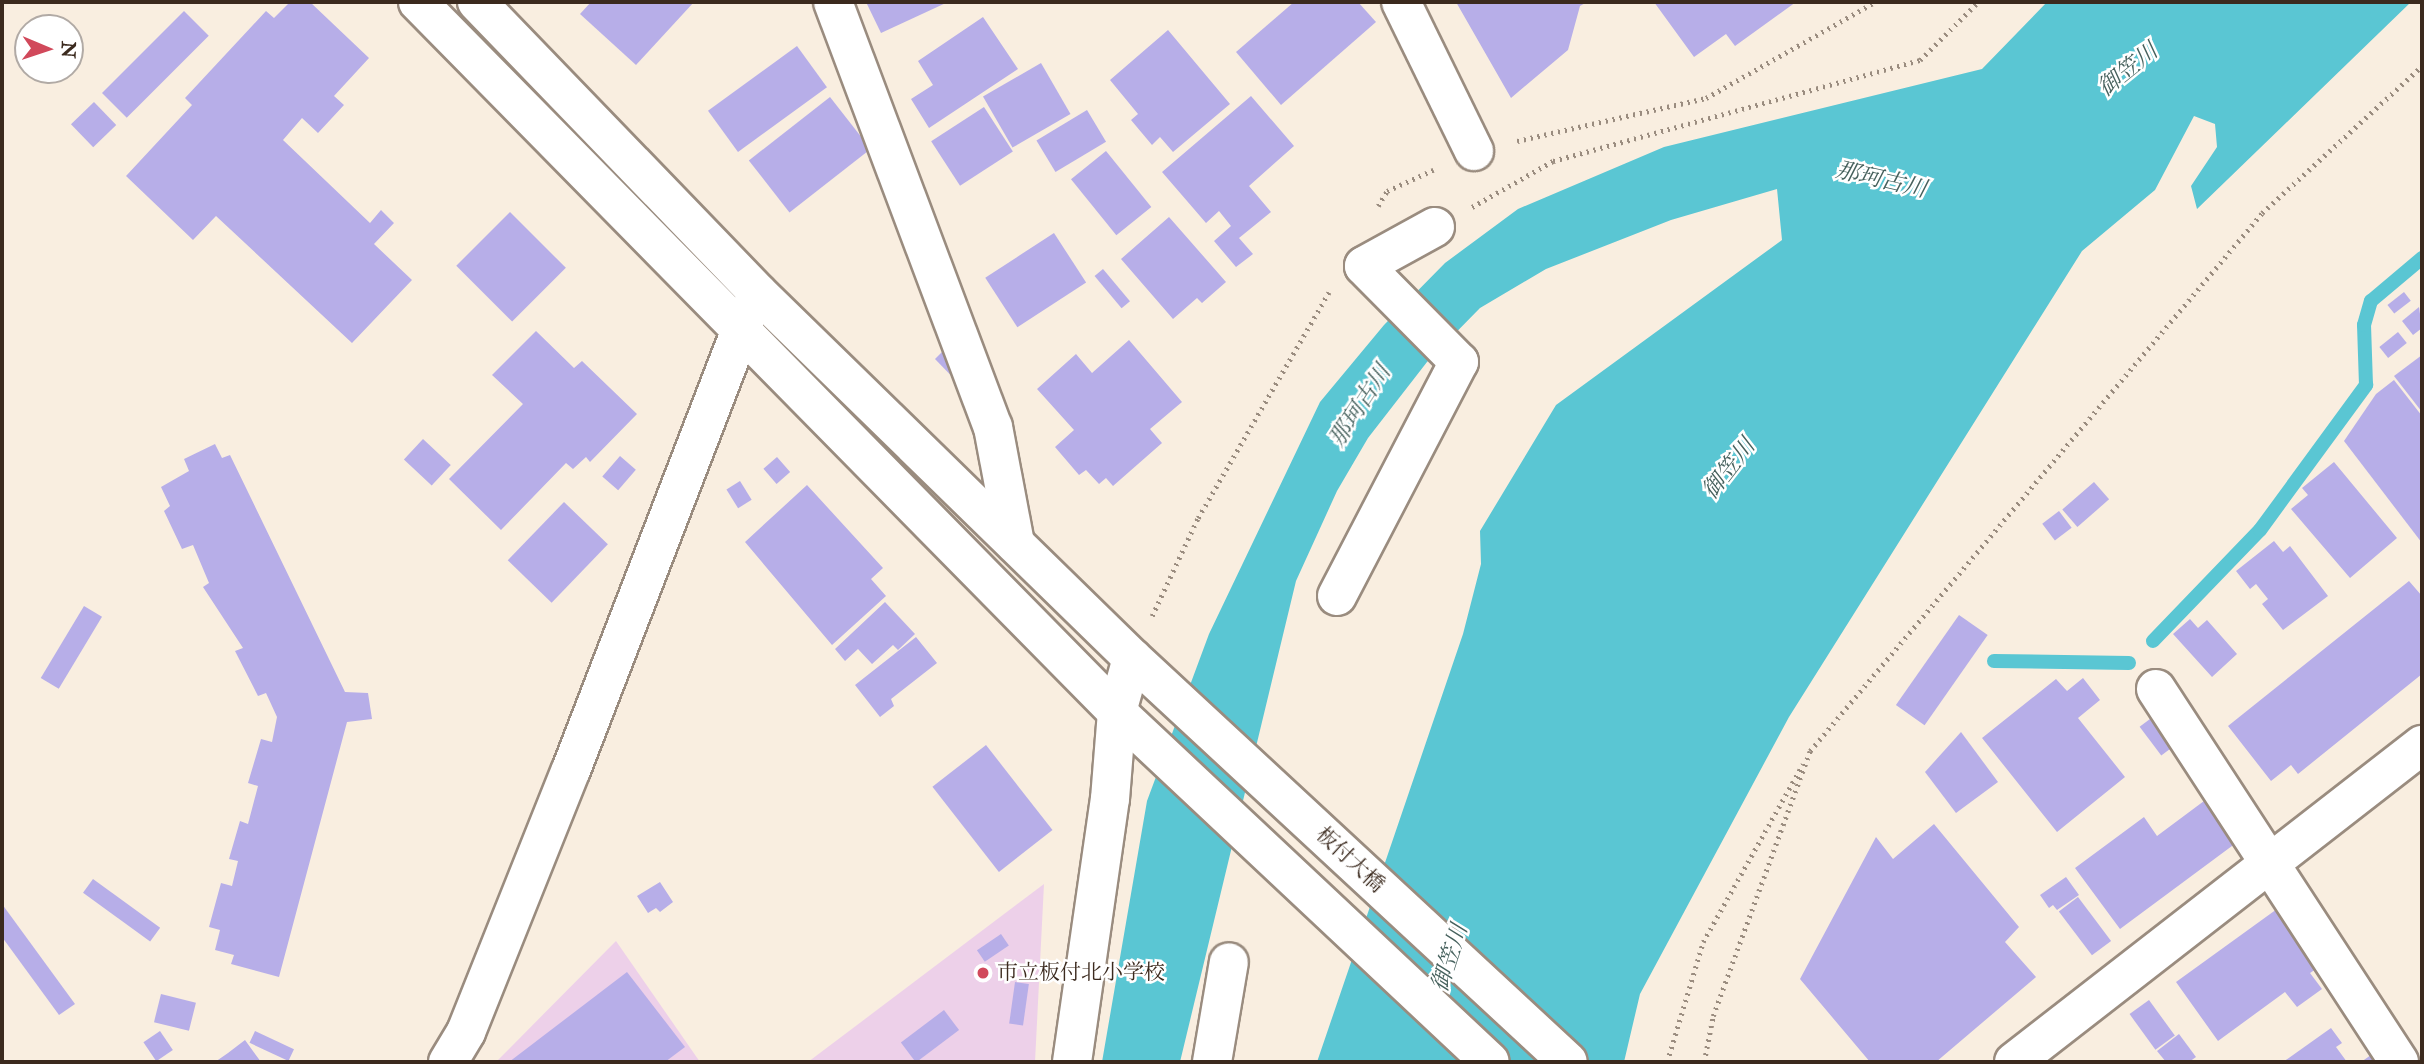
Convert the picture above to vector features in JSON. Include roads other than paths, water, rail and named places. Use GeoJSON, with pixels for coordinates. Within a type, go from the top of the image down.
{"type":"FeatureCollection","features":[{"type":"Feature","properties":{"kind":"street"},"geometry":{"type":"LineString","coordinates":[[418,2],[1117,712],[1490,1062]]}},
{"type":"Feature","properties":{"kind":"street","name":"板付大橋"},"geometry":{"type":"LineString","coordinates":[[477,2],[758,293],[1132,658],[1568,1062]]}},
{"type":"Feature","properties":{"kind":"street"},"geometry":{"type":"LineString","coordinates":[[833,2],[993,427],[1015,543]]}},
{"type":"Feature","properties":{"kind":"street"},"geometry":{"type":"LineString","coordinates":[[1401,2],[1474,151]]}},
{"type":"Feature","properties":{"kind":"street"},"geometry":{"type":"LineString","coordinates":[[1337,596],[1459,362],[1364,267],[1435,227]]}},
{"type":"Feature","properties":{"kind":"street"},"geometry":{"type":"LineString","coordinates":[[448,1062],[466,1032],[566,783],[737,329],[758,293]]}},
{"type":"Feature","properties":{"kind":"street"},"geometry":{"type":"LineString","coordinates":[[1072,1062],[1110,799],[1117,712],[1132,658]]}},
{"type":"Feature","properties":{"kind":"street"},"geometry":{"type":"LineString","coordinates":[[2156,689],[2270,859],[2399,1062]]}},
{"type":"Feature","properties":{"kind":"street"},"geometry":{"type":"LineString","coordinates":[[2014,1062],[2270,859],[2422,746]]}},
{"type":"Feature","properties":{"kind":"street"},"geometry":{"type":"LineString","coordinates":[[1212,1062],[1229,962]]}},
{"type":"Feature","properties":{"kind":"water"},"geometry":{"type":"Polygon","coordinates":[[[2047,2],[2411,2],[2197,209],[2191,186],[2217,147],[2215,124],[2194,116],[2155,190],[2082,251],[1789,717],[1640,994],[1624,1062],[1317,1062],[1463,634],[1481,564],[1480,531],[1556,405],[1782,240],[1777,189],[1671,220],[1546,269],[1480,308],[1427,362],[1368,438],[1337,491],[1296,581],[1180,1062],[1102,1062],[1147,801],[1209,634],[1320,402],[1384,325],[1445,263],[1518,209],[1664,147],[1982,69],[2047,2]]]}},
{"type":"Feature","properties":{"kind":"waterway"},"geometry":{"type":"LineString","coordinates":[[2153,641],[2260,530],[2366,385],[2364,325],[2371,301],[2422,258]]}},
{"type":"Feature","properties":{"kind":"waterway"},"geometry":{"type":"LineString","coordinates":[[1994,661],[2129,663]]}},
{"type":"Feature","properties":{"kind":"place","name":"市立板付北小学校"},"geometry":{"type":"Point","coordinates":[983,973]}},
{"type":"Feature","properties":{"kind":"water label","name":"御笠川"},"geometry":{"type":"Point","coordinates":[2128,70]}},
{"type":"Feature","properties":{"kind":"water label","name":"那珂古川"},"geometry":{"type":"Point","coordinates":[1881,180]}},
{"type":"Feature","properties":{"kind":"water label","name":"那珂古川"},"geometry":{"type":"Point","coordinates":[1360,406]}},
{"type":"Feature","properties":{"kind":"water label","name":"御笠川"},"geometry":{"type":"Point","coordinates":[1729,469]}},
{"type":"Feature","properties":{"kind":"water label","name":"御笠川"},"geometry":{"type":"Point","coordinates":[1450,958]}}]}
